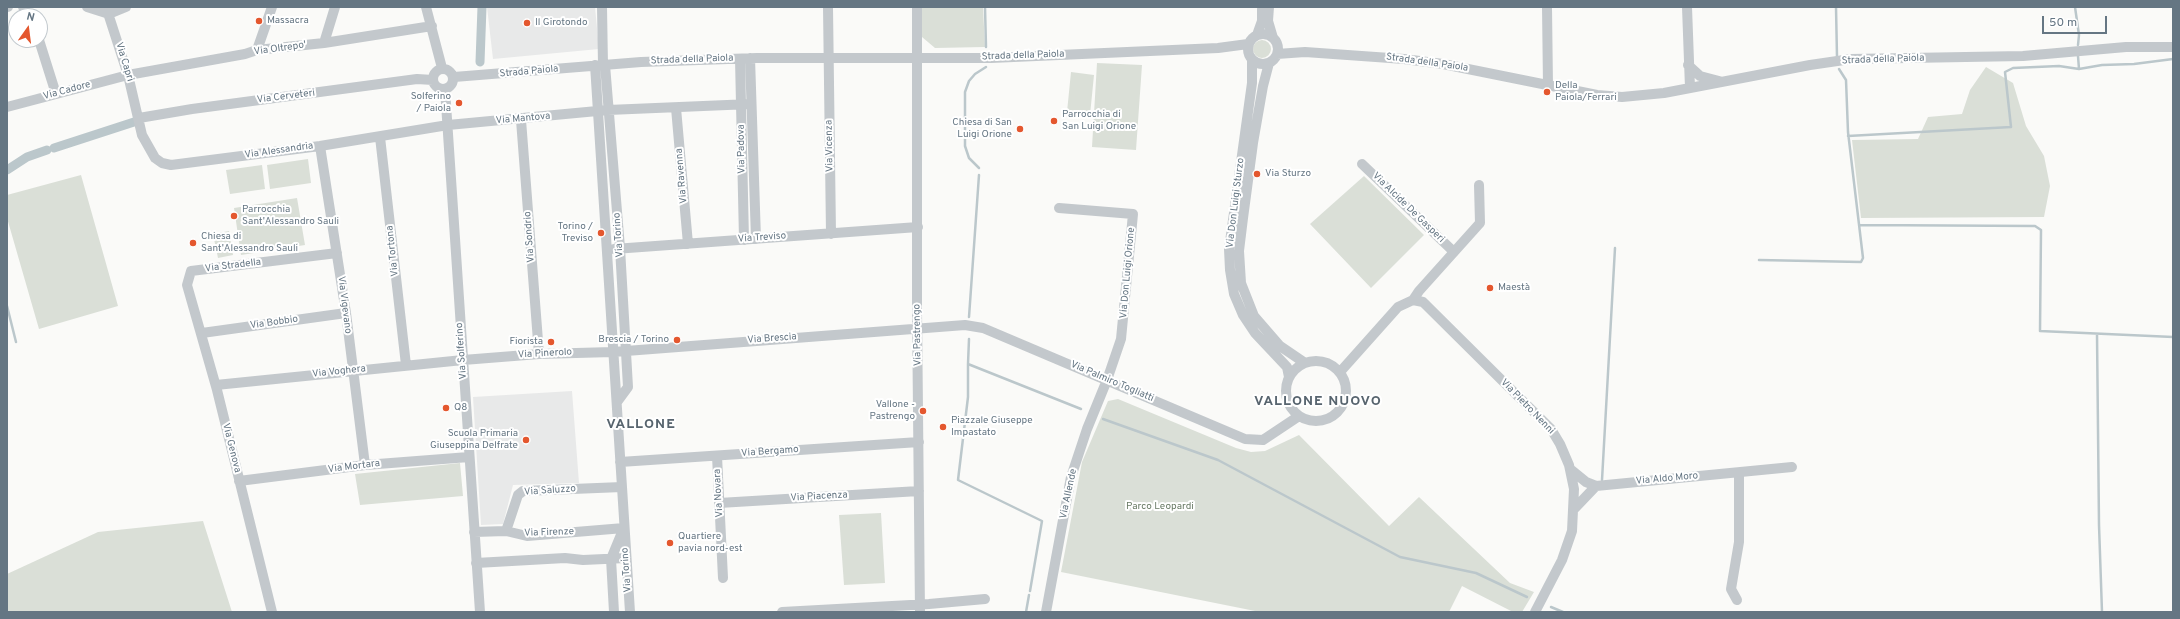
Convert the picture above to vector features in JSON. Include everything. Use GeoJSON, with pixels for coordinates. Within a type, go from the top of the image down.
{"type":"FeatureCollection","features":[{"type":"Feature","properties":{"kind":"street"},"geometry":{"type":"LineString","coordinates":[[87,7],[107,11],[126,7]]}},
{"type":"Feature","properties":{"kind":"street"},"geometry":{"type":"LineString","coordinates":[[257,50],[272,7]]}},
{"type":"Feature","properties":{"kind":"street"},"geometry":{"type":"LineString","coordinates":[[324,43],[335,7]]}},
{"type":"Feature","properties":{"kind":"street"},"geometry":{"type":"LineString","coordinates":[[426,7],[442,68]]}},
{"type":"Feature","properties":{"kind":"street"},"geometry":{"type":"LineString","coordinates":[[828,7],[828,58]]}},
{"type":"Feature","properties":{"kind":"street","name":"Via Pastrengo"},"geometry":{"type":"LineString","coordinates":[[918,7],[920,608]]}},
{"type":"Feature","properties":{"kind":"street"},"geometry":{"type":"LineString","coordinates":[[1262,7],[1262,21],[1257,35],[1248,44],[1251,58],[1263,64],[1269,63],[1277,54],[1275,40],[1268,21],[1269,7]]}},
{"type":"Feature","properties":{"kind":"street"},"geometry":{"type":"LineString","coordinates":[[1547,7],[1548,86]]}},
{"type":"Feature","properties":{"kind":"street"},"geometry":{"type":"LineString","coordinates":[[1687,7],[1690,88]]}},
{"type":"Feature","properties":{"kind":"street"},"geometry":{"type":"LineString","coordinates":[[601,65],[602,10]]}},
{"type":"Feature","properties":{"kind":"street","name":"Via Capri"},"geometry":{"type":"LineString","coordinates":[[107,11],[128,75],[139,118]]}},
{"type":"Feature","properties":{"kind":"street","name":"Via Oltrepo'"},"geometry":{"type":"LineString","coordinates":[[128,75],[246,54],[257,50],[324,43],[432,26]]}},
{"type":"Feature","properties":{"kind":"street"},"geometry":{"type":"LineString","coordinates":[[1257,35],[1267,35],[1275,40]]}},
{"type":"Feature","properties":{"kind":"street","name":"Strada della Paiola"},"geometry":{"type":"LineString","coordinates":[[1275,40],[1305,52]]}},
{"type":"Feature","properties":{"kind":"street","name":"Strada della Paiola"},"geometry":{"type":"LineString","coordinates":[[601,65],[641,62],[745,59],[991,58],[1218,48],[1248,44]]}},
{"type":"Feature","properties":{"kind":"street","name":"Strada della Paiola"},"geometry":{"type":"LineString","coordinates":[[1277,54],[1305,52],[1398,58],[1435,63],[1597,95],[1622,97],[1644,96],[1810,65],[1851,59],[2023,56],[2126,47],[2173,47]]}},
{"type":"Feature","properties":{"kind":"street"},"geometry":{"type":"LineString","coordinates":[[42,48],[56,94]]}},
{"type":"Feature","properties":{"kind":"street","name":"Strada della Paiola"},"geometry":{"type":"LineString","coordinates":[[1218,48],[1251,58]]}},
{"type":"Feature","properties":{"kind":"street","name":"Via Vicenza"},"geometry":{"type":"LineString","coordinates":[[828,58],[831,234]]}},
{"type":"Feature","properties":{"kind":"street","name":"Via Don Luigi Sturzo"},"geometry":{"type":"LineString","coordinates":[[1251,58],[1252,83],[1229,249],[1230,270],[1234,294],[1243,315],[1255,333],[1287,367],[1289,377]]}},
{"type":"Feature","properties":{"kind":"street","name":"Via Padova"},"geometry":{"type":"LineString","coordinates":[[744,240],[746,104],[745,59]]}},
{"type":"Feature","properties":{"kind":"street","name":"Via Don Luigi Sturzo"},"geometry":{"type":"LineString","coordinates":[[1269,63],[1262,86],[1243,218],[1239,251],[1241,283],[1254,316],[1280,346],[1305,363]]}},
{"type":"Feature","properties":{"kind":"street","name":"Strada Paiola"},"geometry":{"type":"LineString","coordinates":[[454,77],[601,65]]}},
{"type":"Feature","properties":{"kind":"street","name":"Via Torino"},"geometry":{"type":"LineString","coordinates":[[601,65],[608,110],[620,248],[628,387],[617,402]]}},
{"type":"Feature","properties":{"kind":"street","name":"Via Torino"},"geometry":{"type":"LineString","coordinates":[[601,65],[598,112],[630,612]]}},
{"type":"Feature","properties":{"kind":"street"},"geometry":{"type":"LineString","coordinates":[[1688,65],[1700,76],[1722,82]]}},
{"type":"Feature","properties":{"kind":"street"},"geometry":{"type":"LineString","coordinates":[[442,68],[449,70],[454,77],[452,85],[445,89],[437,87],[433,80],[435,72],[442,68]]}},
{"type":"Feature","properties":{"kind":"street","name":"Via Cadore"},"geometry":{"type":"LineString","coordinates":[[7,107],[128,75]]}},
{"type":"Feature","properties":{"kind":"street","name":"Via Cerveteri"},"geometry":{"type":"LineString","coordinates":[[139,118],[192,109],[417,79],[433,80]]}},
{"type":"Feature","properties":{"kind":"street","name":"Via Solferino"},"geometry":{"type":"LineString","coordinates":[[445,89],[480,612]]}},
{"type":"Feature","properties":{"kind":"street"},"geometry":{"type":"LineString","coordinates":[[608,110],[746,104]]}},
{"type":"Feature","properties":{"kind":"street","name":"Via Padova"},"geometry":{"type":"LineString","coordinates":[[746,104],[756,239]]}},
{"type":"Feature","properties":{"kind":"street","name":"Via Ravenna"},"geometry":{"type":"LineString","coordinates":[[676,108],[688,244]]}},
{"type":"Feature","properties":{"kind":"street","name":"Via Mantova"},"geometry":{"type":"LineString","coordinates":[[448,125],[522,120],[608,110]]}},
{"type":"Feature","properties":{"kind":"street","name":"Via Alessandria"},"geometry":{"type":"LineString","coordinates":[[139,118],[142,135],[155,158],[162,163],[171,165],[320,146],[448,125]]}},
{"type":"Feature","properties":{"kind":"street","name":"Via Sondrio"},"geometry":{"type":"LineString","coordinates":[[522,120],[539,354]]}},
{"type":"Feature","properties":{"kind":"street","name":"Via Tortona"},"geometry":{"type":"LineString","coordinates":[[380,137],[406,365]]}},
{"type":"Feature","properties":{"kind":"street","name":"Via Vigevano"},"geometry":{"type":"LineString","coordinates":[[320,146],[346,313],[352,371],[365,465]]}},
{"type":"Feature","properties":{"kind":"street","name":"Via Alcide De Gasperi"},"geometry":{"type":"LineString","coordinates":[[1362,164],[1454,252]]}},
{"type":"Feature","properties":{"kind":"street"},"geometry":{"type":"LineString","coordinates":[[1340,372],[1398,307],[1413,300],[1419,290],[1480,223],[1479,185]]}},
{"type":"Feature","properties":{"kind":"street","name":"Via Don Luigi Orione"},"geometry":{"type":"LineString","coordinates":[[1059,208],[1133,214],[1121,339],[1107,380]]}},
{"type":"Feature","properties":{"kind":"street","name":"Via Treviso"},"geometry":{"type":"LineString","coordinates":[[606,249],[918,227]]}},
{"type":"Feature","properties":{"kind":"street","name":"Via Stradella"},"geometry":{"type":"LineString","coordinates":[[187,285],[191,271],[337,253]]}},
{"type":"Feature","properties":{"kind":"street","name":"Via Genova"},"geometry":{"type":"LineString","coordinates":[[187,285],[202,332],[216,385],[272,612]]}},
{"type":"Feature","properties":{"kind":"street","name":"Via Pietro Nenni"},"geometry":{"type":"LineString","coordinates":[[1413,300],[1422,302],[1551,429],[1560,444],[1570,469],[1574,489],[1575,508],[1572,531],[1562,560],[1534,612]]}},
{"type":"Feature","properties":{"kind":"street","name":"Via Bobbio"},"geometry":{"type":"LineString","coordinates":[[202,332],[346,313]]}},
{"type":"Feature","properties":{"kind":"street","name":"Via Palmiro Togliatti"},"geometry":{"type":"LineString","coordinates":[[918,328],[965,325],[984,328],[1245,439],[1263,440],[1299,416]]}},
{"type":"Feature","properties":{"kind":"street","name":"Via Brescia"},"geometry":{"type":"LineString","coordinates":[[626,351],[918,328]]}},
{"type":"Feature","properties":{"kind":"street","name":"Via Pinerolo"},"geometry":{"type":"LineString","coordinates":[[463,360],[539,354],[626,351]]}},
{"type":"Feature","properties":{"kind":"street","name":"Via Voghera"},"geometry":{"type":"LineString","coordinates":[[216,385],[463,360]]}},
{"type":"Feature","properties":{"kind":"street"},"geometry":{"type":"LineString","coordinates":[[1324,362],[1340,372],[1345,381],[1346,392],[1344,402],[1338,412],[1330,418],[1319,421],[1308,420],[1299,416],[1291,408],[1287,398],[1286,387],[1289,377],[1296,368],[1305,363],[1324,362]]}},
{"type":"Feature","properties":{"kind":"street","name":"Via Allende"},"geometry":{"type":"LineString","coordinates":[[1046,612],[1071,477],[1087,429],[1107,380]]}},
{"type":"Feature","properties":{"kind":"street","name":"Via Bergamo"},"geometry":{"type":"LineString","coordinates":[[620,462],[919,442]]}},
{"type":"Feature","properties":{"kind":"street","name":"Via Mortara"},"geometry":{"type":"LineString","coordinates":[[239,481],[365,465],[469,456]]}},
{"type":"Feature","properties":{"kind":"street","name":"Via Novara"},"geometry":{"type":"LineString","coordinates":[[717,456],[723,578]]}},
{"type":"Feature","properties":{"kind":"street","name":"Via Aldo Moro"},"geometry":{"type":"LineString","coordinates":[[1596,486],[1792,467]]}},
{"type":"Feature","properties":{"kind":"street"},"geometry":{"type":"LineString","coordinates":[[1570,469],[1586,482],[1596,486],[1575,508]]}},
{"type":"Feature","properties":{"kind":"street"},"geometry":{"type":"LineString","coordinates":[[1737,600],[1731,589],[1739,542],[1739,473]]}},
{"type":"Feature","properties":{"kind":"street","name":"Via Saluzzo"},"geometry":{"type":"LineString","coordinates":[[506,531],[518,495],[522,491],[622,487]]}},
{"type":"Feature","properties":{"kind":"street","name":"Via Piacenza"},"geometry":{"type":"LineString","coordinates":[[719,503],[919,492]]}},
{"type":"Feature","properties":{"kind":"street","name":"Via Torino"},"geometry":{"type":"LineString","coordinates":[[614,612],[611,559],[624,528]]}},
{"type":"Feature","properties":{"kind":"street","name":"Via Firenze"},"geometry":{"type":"LineString","coordinates":[[474,532],[506,531],[527,536],[624,528]]}},
{"type":"Feature","properties":{"kind":"street"},"geometry":{"type":"LineString","coordinates":[[476,563],[565,558],[583,560],[626,558]]}},
{"type":"Feature","properties":{"kind":"street"},"geometry":{"type":"LineString","coordinates":[[782,612],[920,608],[928,604],[985,599]]}},
{"type":"Feature","properties":{"kind":"shaded area"},"geometry":{"type":"Polygon","coordinates":[[[487,7],[595,7],[599,49],[493,59],[487,7]]]}},
{"type":"Feature","properties":{"kind":"shaded area","name":"Scuola Primaria Giuseppina Delfrate"},"geometry":{"type":"Polygon","coordinates":[[[572,391],[579,483],[513,485],[503,524],[481,525],[473,397],[572,391]]]}},
{"type":"Feature","properties":{"kind":"green space"},"geometry":{"type":"Polygon","coordinates":[[[922,7],[983,7],[985,47],[935,48],[922,37],[922,7]]]}},
{"type":"Feature","properties":{"kind":"green space"},"geometry":{"type":"Polygon","coordinates":[[[1258,40],[1266,40],[1271,45],[1269,56],[1266,58],[1258,58],[1253,53],[1253,45],[1258,40]]]}},
{"type":"Feature","properties":{"kind":"green space"},"geometry":{"type":"Polygon","coordinates":[[[1097,63],[1142,65],[1136,150],[1092,147],[1097,63]]]}},
{"type":"Feature","properties":{"kind":"green space"},"geometry":{"type":"Polygon","coordinates":[[[1986,67],[2013,83],[2026,126],[2044,156],[2050,186],[2044,217],[1861,218],[1852,140],[1918,139],[1928,117],[1962,114],[1970,90],[1986,67]]]}},
{"type":"Feature","properties":{"kind":"green space"},"geometry":{"type":"Polygon","coordinates":[[[1071,72],[1094,75],[1090,115],[1067,112],[1071,72]]]}},
{"type":"Feature","properties":{"kind":"green space"},"geometry":{"type":"Polygon","coordinates":[[[308,159],[311,183],[270,189],[267,165],[308,159]]]}},
{"type":"Feature","properties":{"kind":"green space"},"geometry":{"type":"Polygon","coordinates":[[[262,165],[265,189],[230,194],[226,170],[262,165]]]}},
{"type":"Feature","properties":{"kind":"green space"},"geometry":{"type":"Polygon","coordinates":[[[81,175],[118,306],[39,329],[7,218],[7,195],[81,175]]]}},
{"type":"Feature","properties":{"kind":"green space"},"geometry":{"type":"Polygon","coordinates":[[[1364,176],[1424,235],[1371,288],[1310,224],[1364,176]]]}},
{"type":"Feature","properties":{"kind":"green space"},"geometry":{"type":"Polygon","coordinates":[[[297,198],[305,245],[241,255],[234,208],[297,198]]]}},
{"type":"Feature","properties":{"kind":"green space"},"geometry":{"type":"Polygon","coordinates":[[[229,231],[233,255],[218,258],[213,234],[229,231]]]}},
{"type":"Feature","properties":{"kind":"green space","name":"Parco Leopardi"},"geometry":{"type":"Polygon","coordinates":[[[1118,399],[1236,448],[1251,452],[1265,451],[1299,435],[1389,526],[1419,497],[1510,583],[1534,592],[1522,612],[1513,612],[1462,586],[1449,612],[1260,612],[1061,572],[1082,462],[1108,401],[1118,399]]]}},
{"type":"Feature","properties":{"kind":"green space"},"geometry":{"type":"Polygon","coordinates":[[[460,463],[463,496],[360,505],[355,474],[460,463]]]}},
{"type":"Feature","properties":{"kind":"green space"},"geometry":{"type":"Polygon","coordinates":[[[881,513],[885,583],[844,585],[839,515],[881,513]]]}},
{"type":"Feature","properties":{"kind":"green space"},"geometry":{"type":"Polygon","coordinates":[[[203,521],[232,612],[7,612],[7,574],[98,532],[203,521]]]}},
{"type":"Feature","properties":{"kind":"waterway"},"geometry":{"type":"LineString","coordinates":[[480,62],[482,7]]}},
{"type":"Feature","properties":{"kind":"waterway"},"geometry":{"type":"LineString","coordinates":[[985,7],[986,47]]}},
{"type":"Feature","properties":{"kind":"waterway"},"geometry":{"type":"LineString","coordinates":[[1836,7],[1837,57]]}},
{"type":"Feature","properties":{"kind":"waterway"},"geometry":{"type":"LineString","coordinates":[[2075,7],[2079,35],[2078,45]]}},
{"type":"Feature","properties":{"kind":"waterway"},"geometry":{"type":"LineString","coordinates":[[2078,56],[2079,69]]}},
{"type":"Feature","properties":{"kind":"waterway"},"geometry":{"type":"LineString","coordinates":[[1848,136],[2011,127],[2005,72],[2013,68],[2059,66],[2079,69],[2102,65],[2134,64],[2173,59]]}},
{"type":"Feature","properties":{"kind":"waterway"},"geometry":{"type":"LineString","coordinates":[[979,168],[969,158],[965,146],[965,92],[969,81],[975,74],[986,67]]}},
{"type":"Feature","properties":{"kind":"waterway"},"geometry":{"type":"LineString","coordinates":[[1759,260],[1861,262],[1863,258],[1848,132],[1846,80],[1839,69]]}},
{"type":"Feature","properties":{"kind":"waterway"},"geometry":{"type":"LineString","coordinates":[[54,148],[134,122]]}},
{"type":"Feature","properties":{"kind":"waterway"},"geometry":{"type":"LineString","coordinates":[[7,170],[27,157],[47,150]]}},
{"type":"Feature","properties":{"kind":"waterway"},"geometry":{"type":"LineString","coordinates":[[969,317],[979,175]]}},
{"type":"Feature","properties":{"kind":"waterway"},"geometry":{"type":"LineString","coordinates":[[1860,225],[2035,226],[2041,230],[2040,331],[2173,337]]}},
{"type":"Feature","properties":{"kind":"waterway"},"geometry":{"type":"LineString","coordinates":[[1602,480],[1615,248]]}},
{"type":"Feature","properties":{"kind":"waterway"},"geometry":{"type":"LineString","coordinates":[[7,306],[16,342]]}},
{"type":"Feature","properties":{"kind":"waterway"},"geometry":{"type":"LineString","coordinates":[[2097,334],[2099,525],[2102,612]]}},
{"type":"Feature","properties":{"kind":"waterway"},"geometry":{"type":"LineString","coordinates":[[969,339],[968,364],[1081,409]]}},
{"type":"Feature","properties":{"kind":"waterway"},"geometry":{"type":"LineString","coordinates":[[968,364],[968,397],[958,480],[1042,521],[1030,591]]}},
{"type":"Feature","properties":{"kind":"waterway"},"geometry":{"type":"LineString","coordinates":[[1103,419],[1218,460],[1400,557],[1476,573],[1527,597]]}},
{"type":"Feature","properties":{"kind":"waterway"},"geometry":{"type":"LineString","coordinates":[[1026,612],[1029,595]]}},
{"type":"Feature","properties":{"kind":"waterway"},"geometry":{"type":"LineString","coordinates":[[1551,607],[1563,612]]}},
{"type":"Feature","properties":{"kind":"place","name":"Massacra"},"geometry":{"type":"Point","coordinates":[259,21]}},
{"type":"Feature","properties":{"kind":"place","name":"Il Girotondo"},"geometry":{"type":"Point","coordinates":[527,23]}},
{"type":"Feature","properties":{"kind":"place","name":"Della Paiola/Ferrari"},"geometry":{"type":"Point","coordinates":[1547,92]}},
{"type":"Feature","properties":{"kind":"place","name":"Solferino / Paiola"},"geometry":{"type":"Point","coordinates":[459,103]}},
{"type":"Feature","properties":{"kind":"place","name":"Parrocchia di San Luigi Orione"},"geometry":{"type":"Point","coordinates":[1054,121]}},
{"type":"Feature","properties":{"kind":"place","name":"Chiesa di San Luigi Orione"},"geometry":{"type":"Point","coordinates":[1020,129]}},
{"type":"Feature","properties":{"kind":"place","name":"Via Sturzo"},"geometry":{"type":"Point","coordinates":[1257,174]}},
{"type":"Feature","properties":{"kind":"place","name":"Parrocchia Sant'Alessandro Sauli"},"geometry":{"type":"Point","coordinates":[234,216]}},
{"type":"Feature","properties":{"kind":"place","name":"Torino / Treviso"},"geometry":{"type":"Point","coordinates":[601,233]}},
{"type":"Feature","properties":{"kind":"place","name":"Chiesa di Sant'Alessandro Sauli"},"geometry":{"type":"Point","coordinates":[193,243]}},
{"type":"Feature","properties":{"kind":"place","name":"Maestà"},"geometry":{"type":"Point","coordinates":[1490,288]}},
{"type":"Feature","properties":{"kind":"place","name":"Brescia / Torino"},"geometry":{"type":"Point","coordinates":[677,340]}},
{"type":"Feature","properties":{"kind":"place","name":"Fiorista"},"geometry":{"type":"Point","coordinates":[551,342]}},
{"type":"Feature","properties":{"kind":"place","name":"Q8"},"geometry":{"type":"Point","coordinates":[446,408]}},
{"type":"Feature","properties":{"kind":"place","name":"Vallone - Pastrengo"},"geometry":{"type":"Point","coordinates":[923,411]}},
{"type":"Feature","properties":{"kind":"place","name":"Piazzale Giuseppe Impastato"},"geometry":{"type":"Point","coordinates":[943,427]}},
{"type":"Feature","properties":{"kind":"place","name":"Scuola Primaria Giuseppina Delfrate"},"geometry":{"type":"Point","coordinates":[526,440]}},
{"type":"Feature","properties":{"kind":"place","name":"Quartiere pavia nord-est"},"geometry":{"type":"Point","coordinates":[670,543]}},
{"type":"Feature","properties":{"kind":"district","name":"VALLONE NUOVO"},"geometry":{"type":"Point","coordinates":[1318,402]}},
{"type":"Feature","properties":{"kind":"district","name":"VALLONE"},"geometry":{"type":"Point","coordinates":[641,425]}}]}
